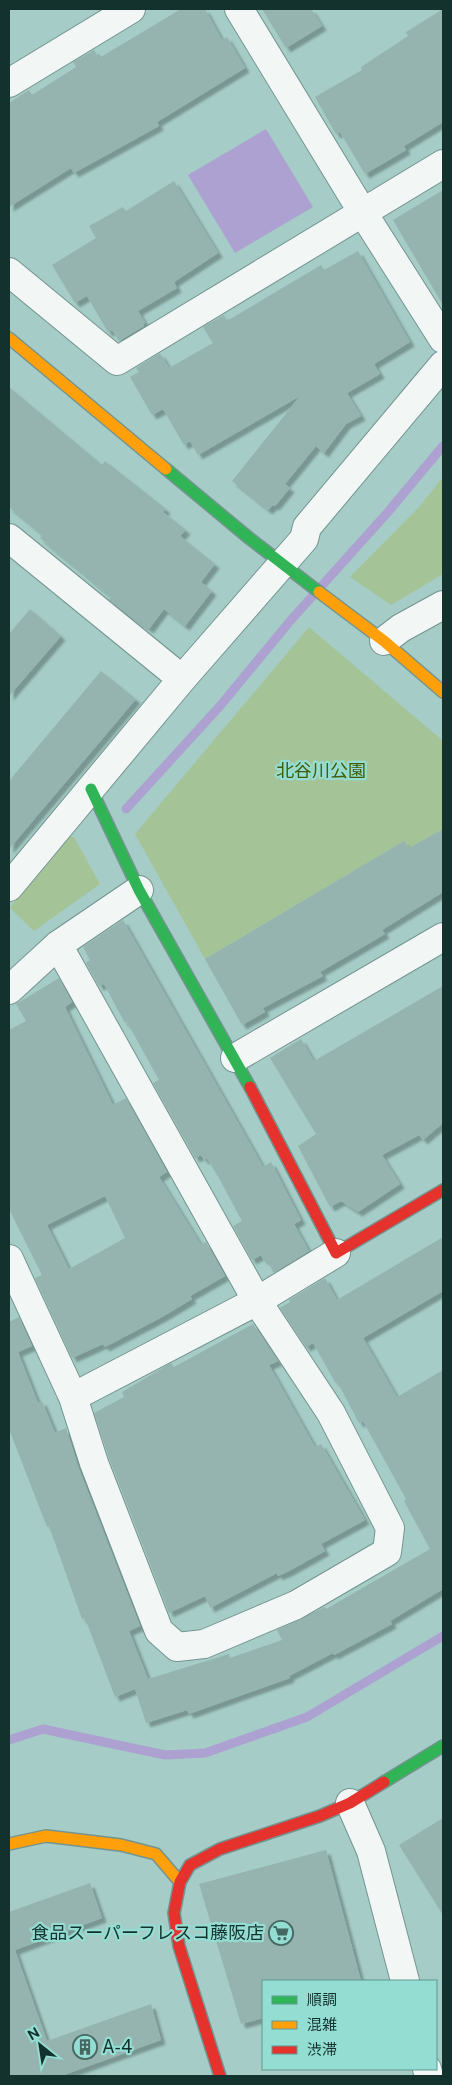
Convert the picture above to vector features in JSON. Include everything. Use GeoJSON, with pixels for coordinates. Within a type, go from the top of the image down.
{"type":"FeatureCollection","features":[{"type":"Feature","properties":{"kind":"street"},"geometry":{"type":"LineString","coordinates":[[9,82],[131,9]]}},
{"type":"Feature","properties":{"kind":"street"},"geometry":{"type":"LineString","coordinates":[[240,9],[363,213],[443,339]]}},
{"type":"Feature","properties":{"kind":"street"},"geometry":{"type":"LineString","coordinates":[[9,272],[117,360],[443,164]]}},
{"type":"Feature","properties":{"kind":"street"},"geometry":{"type":"LineString","coordinates":[[9,338],[249,538],[384,641],[443,692]]}},
{"type":"Feature","properties":{"kind":"street"},"geometry":{"type":"LineString","coordinates":[[9,887],[182,679],[289,569],[304,539],[307,527],[443,365]]}},
{"type":"Feature","properties":{"kind":"street"},"geometry":{"type":"LineString","coordinates":[[9,538],[182,679]]}},
{"type":"Feature","properties":{"kind":"street"},"geometry":{"type":"LineString","coordinates":[[384,641],[401,628],[443,605]]}},
{"type":"Feature","properties":{"kind":"street"},"geometry":{"type":"LineString","coordinates":[[91,789],[139,890],[235,1058],[336,1253]]}},
{"type":"Feature","properties":{"kind":"street"},"geometry":{"type":"LineString","coordinates":[[9,990],[58,945],[139,890]]}},
{"type":"Feature","properties":{"kind":"street"},"geometry":{"type":"LineString","coordinates":[[235,1058],[443,937]]}},
{"type":"Feature","properties":{"kind":"street"},"geometry":{"type":"LineString","coordinates":[[9,1259],[73,1397],[94,1463],[159,1631],[177,1647],[204,1644],[296,1605],[387,1552],[390,1528],[331,1413],[256,1301],[58,945]]}},
{"type":"Feature","properties":{"kind":"street"},"geometry":{"type":"LineString","coordinates":[[73,1397],[256,1301],[443,1190]]}},
{"type":"Feature","properties":{"kind":"street"},"geometry":{"type":"LineString","coordinates":[[220,2076],[179,1946],[174,1913],[180,1882],[190,1865],[220,1849],[320,1816],[350,1803],[443,1746]]}},
{"type":"Feature","properties":{"kind":"street"},"geometry":{"type":"LineString","coordinates":[[350,1803],[370,1851],[405,1980]]}},
{"type":"Feature","properties":{"kind":"street"},"geometry":{"type":"LineString","coordinates":[[9,1844],[46,1836],[121,1845],[156,1854],[180,1882]]}},
{"type":"Feature","properties":{"kind":"green space"},"geometry":{"type":"Polygon","coordinates":[[[443,477],[443,574],[391,605],[350,577],[420,506],[443,477]]]}},
{"type":"Feature","properties":{"kind":"green space","name":"北谷川公園"},"geometry":{"type":"Polygon","coordinates":[[[309,627],[443,741],[443,829],[409,848],[404,841],[205,959],[135,834],[309,627]]]}},
{"type":"Feature","properties":{"kind":"green space"},"geometry":{"type":"Polygon","coordinates":[[[63,836],[74,837],[100,884],[34,931],[10,908],[63,836]]]}},
{"type":"Feature","properties":{"kind":"shaded area"},"geometry":{"type":"Polygon","coordinates":[[[266,129],[313,207],[235,253],[188,175],[266,129]]]}},
{"type":"Feature","properties":{"kind":"building"},"geometry":{"type":"Polygon","coordinates":[[[181,9],[205,9],[222,40],[227,37],[245,68],[157,122],[159,126],[74,173],[71,168],[9,207],[9,103],[29,90],[32,95],[76,67],[73,62],[94,50],[99,58],[181,9]]]}},
{"type":"Feature","properties":{"kind":"building"},"geometry":{"type":"Polygon","coordinates":[[[262,9],[311,9],[322,26],[286,48],[262,9]]]}},
{"type":"Feature","properties":{"kind":"building"},"geometry":{"type":"Polygon","coordinates":[[[443,9],[443,122],[404,146],[406,150],[365,174],[340,132],[336,134],[315,97],[362,70],[361,67],[408,36],[406,32],[443,9]]]}},
{"type":"Feature","properties":{"kind":"building"},"geometry":{"type":"Polygon","coordinates":[[[174,181],[218,253],[174,282],[177,288],[138,311],[145,323],[143,324],[144,326],[119,341],[112,330],[108,332],[87,296],[75,303],[52,265],[96,238],[89,226],[123,207],[126,211],[174,181]]]}},
{"type":"Feature","properties":{"kind":"building"},"geometry":{"type":"Polygon","coordinates":[[[443,190],[443,305],[393,220],[443,190]]]}},
{"type":"Feature","properties":{"kind":"building"},"geometry":{"type":"Polygon","coordinates":[[[358,251],[410,342],[374,364],[380,374],[347,393],[361,416],[346,424],[324,453],[316,446],[285,484],[290,488],[275,506],[273,505],[268,510],[232,481],[300,396],[198,455],[190,441],[184,445],[163,409],[152,415],[130,377],[139,372],[136,368],[160,353],[169,368],[213,343],[203,327],[224,315],[227,321],[321,265],[324,270],[358,251]]]}},
{"type":"Feature","properties":{"kind":"building"},"geometry":{"type":"Polygon","coordinates":[[[9,387],[102,465],[105,461],[166,509],[163,512],[186,530],[180,536],[215,564],[201,582],[212,591],[185,626],[164,609],[149,629],[109,600],[111,597],[40,538],[43,535],[9,507],[9,387]]]}},
{"type":"Feature","properties":{"kind":"building"},"geometry":{"type":"Polygon","coordinates":[[[30,609],[61,636],[9,696],[9,634],[30,609]]]}},
{"type":"Feature","properties":{"kind":"building"},"geometry":{"type":"Polygon","coordinates":[[[101,671],[136,699],[9,849],[9,781],[101,671]]]}},
{"type":"Feature","properties":{"kind":"building"},"geometry":{"type":"Polygon","coordinates":[[[443,829],[443,892],[382,930],[385,934],[320,972],[323,976],[263,1008],[265,1012],[242,1025],[205,959],[404,841],[409,848],[443,829]]]}},
{"type":"Feature","properties":{"kind":"building"},"geometry":{"type":"Polygon","coordinates":[[[123,920],[263,1167],[271,1162],[301,1220],[294,1224],[309,1251],[274,1273],[266,1259],[264,1261],[261,1255],[252,1260],[233,1226],[242,1221],[220,1180],[207,1158],[204,1160],[201,1155],[195,1158],[153,1083],[159,1080],[127,1022],[125,1023],[104,984],[99,986],[86,963],[90,960],[83,947],[123,920]]]}},
{"type":"Feature","properties":{"kind":"building"},"geometry":{"type":"Polygon","coordinates":[[[59,978],[72,1002],[65,1007],[113,1105],[126,1098],[167,1172],[159,1177],[201,1245],[206,1242],[225,1276],[190,1296],[192,1299],[162,1317],[105,1347],[103,1344],[72,1358],[35,1278],[42,1275],[9,1209],[9,1030],[26,1021],[16,1004],[59,978]],[[105,1196],[47,1225],[69,1269],[125,1238],[105,1196]]]}},
{"type":"Feature","properties":{"kind":"building"},"geometry":{"type":"Polygon","coordinates":[[[443,986],[443,1123],[423,1140],[419,1135],[382,1155],[400,1184],[358,1212],[341,1201],[330,1207],[298,1146],[316,1134],[270,1058],[301,1039],[314,1061],[443,986]]]}},
{"type":"Feature","properties":{"kind":"building"},"geometry":{"type":"Polygon","coordinates":[[[443,1237],[443,1291],[363,1338],[397,1397],[443,1370],[443,1589],[390,1621],[392,1624],[334,1655],[333,1653],[289,1676],[290,1678],[189,1714],[187,1710],[146,1723],[135,1689],[115,1697],[85,1618],[82,1619],[49,1526],[47,1527],[9,1429],[9,1322],[19,1317],[32,1346],[18,1352],[38,1403],[42,1401],[55,1433],[66,1428],[79,1469],[140,1626],[129,1631],[148,1679],[229,1654],[230,1658],[282,1640],[277,1630],[325,1607],[326,1609],[430,1549],[404,1501],[406,1499],[363,1421],[359,1423],[337,1381],[335,1382],[313,1343],[306,1347],[280,1308],[290,1302],[289,1300],[325,1278],[337,1300],[443,1237]]]}},
{"type":"Feature","properties":{"kind":"building"},"geometry":{"type":"Polygon","coordinates":[[[253,1324],[278,1361],[269,1365],[315,1447],[321,1444],[365,1520],[321,1544],[325,1551],[289,1571],[278,1576],[277,1573],[210,1608],[205,1596],[169,1613],[109,1458],[94,1413],[124,1397],[122,1392],[171,1363],[174,1367],[253,1324]]]}},
{"type":"Feature","properties":{"kind":"building"},"geometry":{"type":"Polygon","coordinates":[[[443,1818],[443,1915],[399,1845],[443,1818]]]}},
{"type":"Feature","properties":{"kind":"building","name":"食品スーパーフレスコ藤阪店"},"geometry":{"type":"Polygon","coordinates":[[[326,1850],[361,1980],[262,1980],[262,2018],[241,2024],[199,1884],[326,1850]]]}},
{"type":"Feature","properties":{"kind":"building"},"geometry":{"type":"Polygon","coordinates":[[[90,1883],[102,1918],[15,1950],[47,2041],[151,2004],[161,2040],[61,2076],[9,2076],[9,1912],[90,1883]]]}},
{"type":"Feature","properties":{"kind":"waterway"},"geometry":{"type":"LineString","coordinates":[[126,809],[220,706],[291,620],[388,512],[443,446]]}},
{"type":"Feature","properties":{"kind":"waterway"},"geometry":{"type":"LineString","coordinates":[[9,1740],[43,1729],[165,1755],[205,1753],[307,1717],[443,1636]]}},
{"type":"Feature","properties":{"kind":"traffic: fast"},"geometry":{"type":"LineString","coordinates":[[166,469],[249,538],[319,592]]}},
{"type":"Feature","properties":{"kind":"traffic: fast"},"geometry":{"type":"LineString","coordinates":[[91,789],[139,890],[250,1087]]}},
{"type":"Feature","properties":{"kind":"traffic: fast"},"geometry":{"type":"LineString","coordinates":[[384,1782],[443,1746]]}},
{"type":"Feature","properties":{"kind":"traffic: slow"},"geometry":{"type":"LineString","coordinates":[[9,338],[166,469]]}},
{"type":"Feature","properties":{"kind":"traffic: slow"},"geometry":{"type":"LineString","coordinates":[[319,592],[384,641],[443,692]]}},
{"type":"Feature","properties":{"kind":"traffic: slow"},"geometry":{"type":"LineString","coordinates":[[9,1844],[46,1836],[121,1845],[156,1854],[180,1882]]}},
{"type":"Feature","properties":{"kind":"traffic: jam"},"geometry":{"type":"LineString","coordinates":[[250,1087],[336,1253],[443,1190]]}},
{"type":"Feature","properties":{"kind":"traffic: jam"},"geometry":{"type":"LineString","coordinates":[[220,2076],[179,1946],[174,1913],[180,1882],[190,1865],[220,1849],[320,1816],[350,1803],[384,1782]]}},
{"type":"Feature","properties":{"kind":"place","name":"食品スーパーフレスコ藤阪店"},"geometry":{"type":"Point","coordinates":[281,1933]}},
{"type":"Feature","properties":{"kind":"place","name":"A-4"},"geometry":{"type":"Point","coordinates":[85,2047]}}]}
